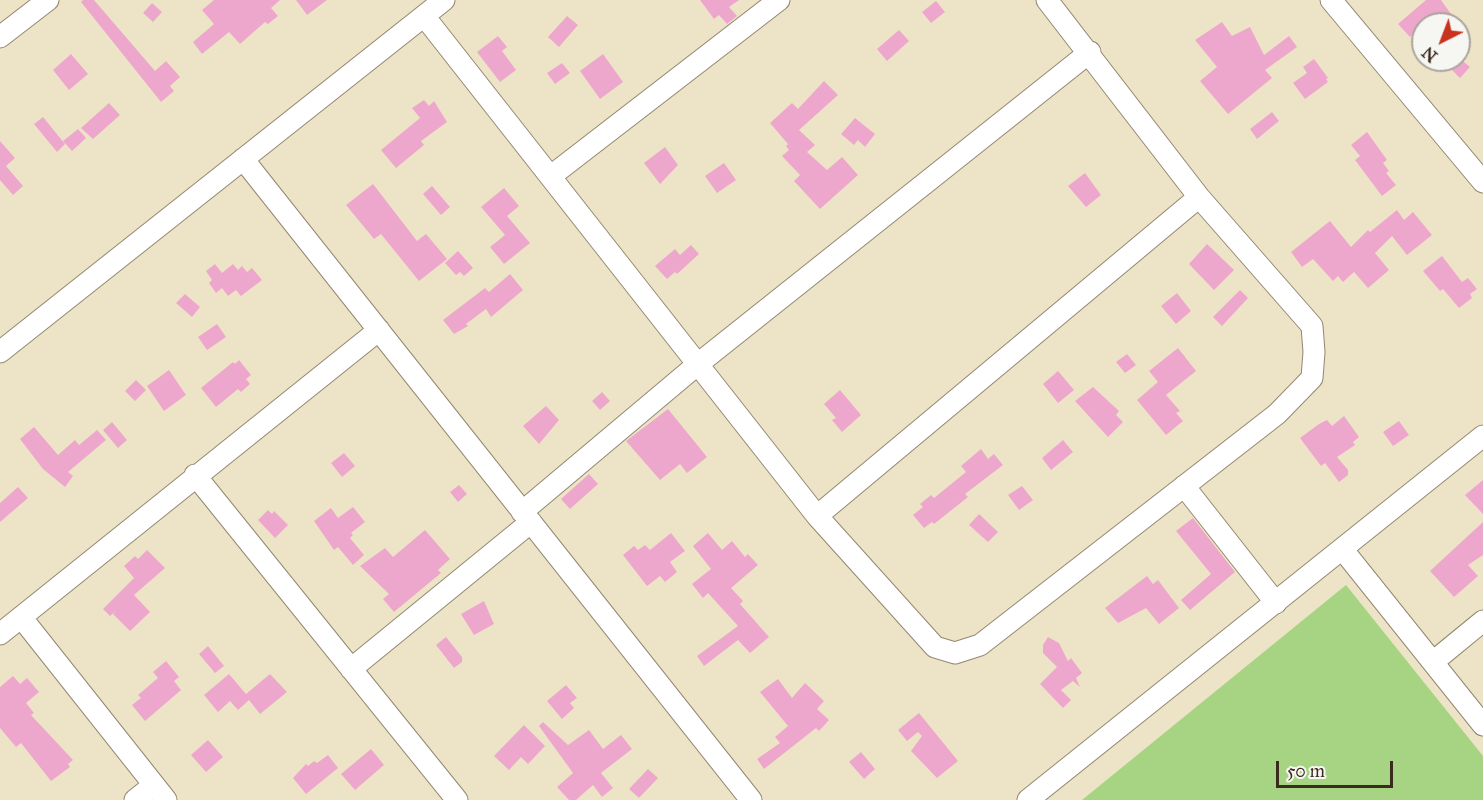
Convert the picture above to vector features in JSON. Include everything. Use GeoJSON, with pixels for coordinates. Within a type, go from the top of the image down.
{"type":"FeatureCollection","features":[{"type":"Feature","properties":{"kind":"street"},"geometry":{"type":"LineString","coordinates":[[0,37],[48,0]]}},
{"type":"Feature","properties":{"kind":"street"},"geometry":{"type":"LineString","coordinates":[[0,352],[444,0]]}},
{"type":"Feature","properties":{"kind":"street"},"geometry":{"type":"LineString","coordinates":[[550,176],[779,0]]}},
{"type":"Feature","properties":{"kind":"street"},"geometry":{"type":"LineString","coordinates":[[424,16],[817,516],[935,647],[955,653],[980,645],[1284,407],[1312,378],[1314,352],[1312,326],[1199,197],[1090,52],[1047,0]]}},
{"type":"Feature","properties":{"kind":"street"},"geometry":{"type":"LineString","coordinates":[[1331,0],[1483,182]]}},
{"type":"Feature","properties":{"kind":"street"},"geometry":{"type":"LineString","coordinates":[[351,669],[698,364],[1090,52]]}},
{"type":"Feature","properties":{"kind":"street"},"geometry":{"type":"LineString","coordinates":[[243,159],[751,800]]}},
{"type":"Feature","properties":{"kind":"street"},"geometry":{"type":"LineString","coordinates":[[817,516],[1199,197]]}},
{"type":"Feature","properties":{"kind":"street"},"geometry":{"type":"LineString","coordinates":[[0,634],[195,475],[379,330]]}},
{"type":"Feature","properties":{"kind":"street"},"geometry":{"type":"LineString","coordinates":[[1028,800],[1483,436]]}},
{"type":"Feature","properties":{"kind":"street"},"geometry":{"type":"LineString","coordinates":[[195,475],[457,800]]}},
{"type":"Feature","properties":{"kind":"street"},"geometry":{"type":"LineString","coordinates":[[1184,486],[1276,603]]}},
{"type":"Feature","properties":{"kind":"street"},"geometry":{"type":"LineString","coordinates":[[1343,550],[1483,725]]}},
{"type":"Feature","properties":{"kind":"street"},"geometry":{"type":"LineString","coordinates":[[21,617],[160,792],[135,800]]}},
{"type":"Feature","properties":{"kind":"street"},"geometry":{"type":"LineString","coordinates":[[1433,662],[1483,621]]}},
{"type":"Feature","properties":{"kind":"green space"},"geometry":{"type":"Polygon","coordinates":[[[1346,585],[1483,756],[1483,800],[1082,800],[1346,585]]]}},
{"type":"Feature","properties":{"kind":"building"},"geometry":{"type":"Polygon","coordinates":[[[94,0],[155,71],[166,61],[180,77],[170,86],[174,91],[161,102],[81,2],[94,0]]]}},
{"type":"Feature","properties":{"kind":"building"},"geometry":{"type":"Polygon","coordinates":[[[214,0],[280,0],[271,8],[278,16],[268,24],[265,22],[240,44],[229,32],[202,54],[193,42],[214,24],[202,10],[214,0]]]}},
{"type":"Feature","properties":{"kind":"building"},"geometry":{"type":"Polygon","coordinates":[[[296,0],[327,0],[307,15],[296,0]]]}},
{"type":"Feature","properties":{"kind":"building"},"geometry":{"type":"Polygon","coordinates":[[[700,0],[739,0],[729,7],[737,16],[727,24],[719,15],[714,19],[700,0]]]}},
{"type":"Feature","properties":{"kind":"building"},"geometry":{"type":"Polygon","coordinates":[[[1426,0],[1441,0],[1450,12],[1412,12],[1426,0]]]}},
{"type":"Feature","properties":{"kind":"building"},"geometry":{"type":"Polygon","coordinates":[[[936,1],[945,12],[931,23],[922,12],[936,1]]]}},
{"type":"Feature","properties":{"kind":"building"},"geometry":{"type":"Polygon","coordinates":[[[152,3],[162,12],[153,22],[143,13],[152,3]]]}},
{"type":"Feature","properties":{"kind":"building"},"geometry":{"type":"Polygon","coordinates":[[[1411,13],[1410,37],[1398,24],[1411,13]]]}},
{"type":"Feature","properties":{"kind":"building"},"geometry":{"type":"Polygon","coordinates":[[[567,16],[578,25],[559,47],[548,37],[567,16]]]}},
{"type":"Feature","properties":{"kind":"building"},"geometry":{"type":"Polygon","coordinates":[[[1222,22],[1232,36],[1250,27],[1264,55],[1289,36],[1297,47],[1265,70],[1272,78],[1228,114],[1200,81],[1217,67],[1195,40],[1222,22]]]}},
{"type":"Feature","properties":{"kind":"building"},"geometry":{"type":"Polygon","coordinates":[[[899,30],[909,41],[887,61],[877,49],[899,30]]]}},
{"type":"Feature","properties":{"kind":"building"},"geometry":{"type":"Polygon","coordinates":[[[498,36],[507,47],[502,51],[516,70],[500,82],[477,52],[498,36]]]}},
{"type":"Feature","properties":{"kind":"building"},"geometry":{"type":"Polygon","coordinates":[[[71,54],[88,74],[69,90],[53,70],[71,54]]]}},
{"type":"Feature","properties":{"kind":"building"},"geometry":{"type":"Polygon","coordinates":[[[603,54],[623,82],[600,99],[580,71],[603,54]]]}},
{"type":"Feature","properties":{"kind":"building"},"geometry":{"type":"Polygon","coordinates":[[[1314,59],[1328,78],[1326,79],[1328,82],[1305,99],[1293,83],[1307,73],[1303,67],[1314,59]]]}},
{"type":"Feature","properties":{"kind":"building"},"geometry":{"type":"Polygon","coordinates":[[[562,63],[570,73],[555,84],[547,73],[562,63]]]}},
{"type":"Feature","properties":{"kind":"building"},"geometry":{"type":"Polygon","coordinates":[[[1454,72],[1465,72],[1460,78],[1454,72]]]}},
{"type":"Feature","properties":{"kind":"building"},"geometry":{"type":"Polygon","coordinates":[[[824,81],[838,95],[799,130],[815,145],[807,152],[827,170],[842,157],[858,175],[820,209],[794,181],[800,175],[782,156],[789,150],[786,146],[788,144],[770,123],[792,103],[798,109],[824,81]]]}},
{"type":"Feature","properties":{"kind":"building"},"geometry":{"type":"Polygon","coordinates":[[[424,100],[429,106],[434,101],[447,122],[421,141],[424,145],[396,168],[381,150],[420,118],[412,108],[424,100]]]}},
{"type":"Feature","properties":{"kind":"building"},"geometry":{"type":"Polygon","coordinates":[[[109,103],[120,115],[93,139],[81,128],[109,103]]]}},
{"type":"Feature","properties":{"kind":"building"},"geometry":{"type":"Polygon","coordinates":[[[1272,112],[1279,121],[1257,139],[1250,129],[1272,112]]]}},
{"type":"Feature","properties":{"kind":"building"},"geometry":{"type":"Polygon","coordinates":[[[43,117],[65,144],[57,152],[34,124],[43,117]]]}},
{"type":"Feature","properties":{"kind":"building"},"geometry":{"type":"Polygon","coordinates":[[[855,118],[875,134],[865,147],[858,140],[854,145],[841,134],[855,118]]]}},
{"type":"Feature","properties":{"kind":"building"},"geometry":{"type":"Polygon","coordinates":[[[78,129],[86,138],[72,151],[63,141],[78,129]]]}},
{"type":"Feature","properties":{"kind":"building"},"geometry":{"type":"Polygon","coordinates":[[[1367,132],[1387,160],[1383,163],[1389,171],[1386,173],[1396,185],[1382,196],[1355,160],[1360,156],[1351,145],[1367,132]]]}},
{"type":"Feature","properties":{"kind":"building"},"geometry":{"type":"Polygon","coordinates":[[[0,141],[15,158],[6,166],[23,186],[13,195],[0,180],[0,141]]]}},
{"type":"Feature","properties":{"kind":"building"},"geometry":{"type":"Polygon","coordinates":[[[665,147],[678,165],[660,184],[644,163],[665,147]]]}},
{"type":"Feature","properties":{"kind":"building"},"geometry":{"type":"Polygon","coordinates":[[[724,163],[736,180],[717,193],[705,176],[724,163]]]}},
{"type":"Feature","properties":{"kind":"building"},"geometry":{"type":"Polygon","coordinates":[[[1085,173],[1101,195],[1086,207],[1068,186],[1085,173]]]}},
{"type":"Feature","properties":{"kind":"building"},"geometry":{"type":"Polygon","coordinates":[[[373,184],[417,241],[426,234],[447,259],[419,281],[381,234],[374,239],[346,205],[373,184]]]}},
{"type":"Feature","properties":{"kind":"building"},"geometry":{"type":"Polygon","coordinates":[[[432,186],[450,207],[441,215],[423,194],[432,186]]]}},
{"type":"Feature","properties":{"kind":"building"},"geometry":{"type":"Polygon","coordinates":[[[504,188],[519,206],[507,216],[530,243],[504,264],[490,247],[505,235],[481,207],[504,188]]]}},
{"type":"Feature","properties":{"kind":"building"},"geometry":{"type":"Polygon","coordinates":[[[1397,210],[1404,220],[1413,212],[1432,235],[1407,255],[1392,236],[1375,253],[1389,270],[1368,288],[1354,272],[1343,282],[1338,276],[1333,281],[1313,259],[1302,267],[1291,252],[1330,221],[1351,247],[1368,230],[1370,232],[1397,210]]]}},
{"type":"Feature","properties":{"kind":"building"},"geometry":{"type":"Polygon","coordinates":[[[1207,244],[1234,270],[1214,290],[1189,264],[1207,244]]]}},
{"type":"Feature","properties":{"kind":"building"},"geometry":{"type":"Polygon","coordinates":[[[691,245],[699,254],[677,274],[675,272],[667,279],[655,266],[675,249],[680,255],[691,245]]]}},
{"type":"Feature","properties":{"kind":"building"},"geometry":{"type":"Polygon","coordinates":[[[458,251],[473,268],[464,276],[460,272],[456,275],[445,263],[458,251]]]}},
{"type":"Feature","properties":{"kind":"building"},"geometry":{"type":"Polygon","coordinates":[[[1442,256],[1462,282],[1468,278],[1477,289],[1470,294],[1472,298],[1459,308],[1423,271],[1442,256]]]}},
{"type":"Feature","properties":{"kind":"building"},"geometry":{"type":"Polygon","coordinates":[[[215,264],[222,273],[233,264],[238,270],[242,266],[247,272],[252,268],[262,280],[241,296],[236,290],[228,296],[222,288],[216,293],[209,283],[212,280],[206,271],[215,264]]]}},
{"type":"Feature","properties":{"kind":"building"},"geometry":{"type":"Polygon","coordinates":[[[510,274],[523,290],[491,317],[486,309],[466,324],[468,326],[454,334],[443,320],[485,288],[489,292],[510,274]]]}},
{"type":"Feature","properties":{"kind":"building"},"geometry":{"type":"Polygon","coordinates":[[[1240,290],[1248,298],[1222,326],[1213,317],[1240,290]]]}},
{"type":"Feature","properties":{"kind":"building"},"geometry":{"type":"Polygon","coordinates":[[[1177,293],[1191,311],[1176,324],[1161,306],[1177,293]]]}},
{"type":"Feature","properties":{"kind":"building"},"geometry":{"type":"Polygon","coordinates":[[[185,294],[200,307],[192,317],[176,303],[185,294]]]}},
{"type":"Feature","properties":{"kind":"building"},"geometry":{"type":"Polygon","coordinates":[[[217,324],[226,337],[207,350],[198,337],[217,324]]]}},
{"type":"Feature","properties":{"kind":"building"},"geometry":{"type":"Polygon","coordinates":[[[1178,348],[1196,371],[1166,395],[1180,411],[1176,413],[1183,421],[1166,435],[1137,400],[1158,382],[1149,371],[1178,348]]]}},
{"type":"Feature","properties":{"kind":"building"},"geometry":{"type":"Polygon","coordinates":[[[1127,354],[1136,365],[1125,373],[1116,362],[1127,354]]]}},
{"type":"Feature","properties":{"kind":"building"},"geometry":{"type":"Polygon","coordinates":[[[239,360],[251,375],[246,379],[250,384],[241,392],[238,389],[216,407],[201,388],[233,362],[235,364],[239,360]]]}},
{"type":"Feature","properties":{"kind":"building"},"geometry":{"type":"Polygon","coordinates":[[[169,370],[186,395],[164,411],[147,386],[169,370]]]}},
{"type":"Feature","properties":{"kind":"building"},"geometry":{"type":"Polygon","coordinates":[[[1058,371],[1074,390],[1058,403],[1043,384],[1058,371]]]}},
{"type":"Feature","properties":{"kind":"building"},"geometry":{"type":"Polygon","coordinates":[[[136,380],[146,390],[135,401],[125,391],[136,380]]]}},
{"type":"Feature","properties":{"kind":"building"},"geometry":{"type":"Polygon","coordinates":[[[1093,387],[1119,411],[1116,415],[1123,422],[1108,437],[1075,401],[1093,387]]]}},
{"type":"Feature","properties":{"kind":"building"},"geometry":{"type":"Polygon","coordinates":[[[840,390],[861,415],[842,432],[832,420],[836,418],[824,404],[840,390]]]}},
{"type":"Feature","properties":{"kind":"building"},"geometry":{"type":"Polygon","coordinates":[[[602,392],[610,401],[600,410],[592,401],[602,392]]]}},
{"type":"Feature","properties":{"kind":"building"},"geometry":{"type":"Polygon","coordinates":[[[546,406],[559,420],[539,444],[523,426],[546,406]]]}},
{"type":"Feature","properties":{"kind":"building"},"geometry":{"type":"Polygon","coordinates":[[[668,409],[707,457],[687,473],[680,464],[660,480],[626,441],[668,409]]]}},
{"type":"Feature","properties":{"kind":"building"},"geometry":{"type":"Polygon","coordinates":[[[1344,416],[1359,437],[1353,442],[1355,445],[1337,457],[1348,470],[1348,475],[1339,482],[1325,463],[1321,466],[1300,438],[1327,420],[1332,426],[1344,416]]]}},
{"type":"Feature","properties":{"kind":"building"},"geometry":{"type":"Polygon","coordinates":[[[1399,421],[1409,435],[1393,446],[1383,432],[1399,421]]]}},
{"type":"Feature","properties":{"kind":"building"},"geometry":{"type":"Polygon","coordinates":[[[112,422],[127,440],[118,448],[103,430],[112,422]]]}},
{"type":"Feature","properties":{"kind":"building"},"geometry":{"type":"Polygon","coordinates":[[[34,427],[58,455],[75,440],[79,445],[97,430],[106,440],[68,472],[73,476],[65,487],[43,469],[20,439],[34,427]]]}},
{"type":"Feature","properties":{"kind":"building"},"geometry":{"type":"Polygon","coordinates":[[[1063,440],[1073,452],[1051,470],[1042,458],[1063,440]]]}},
{"type":"Feature","properties":{"kind":"building"},"geometry":{"type":"Polygon","coordinates":[[[981,449],[988,459],[994,454],[1003,465],[965,494],[968,497],[934,524],[932,522],[924,528],[913,515],[923,507],[920,504],[931,495],[934,498],[966,472],[961,466],[981,449]]]}},
{"type":"Feature","properties":{"kind":"building"},"geometry":{"type":"Polygon","coordinates":[[[344,453],[355,466],[342,477],[331,463],[344,453]]]}},
{"type":"Feature","properties":{"kind":"building"},"geometry":{"type":"Polygon","coordinates":[[[589,474],[598,484],[570,509],[561,499],[589,474]]]}},
{"type":"Feature","properties":{"kind":"building"},"geometry":{"type":"Polygon","coordinates":[[[1483,480],[1483,514],[1465,495],[1483,480]]]}},
{"type":"Feature","properties":{"kind":"building"},"geometry":{"type":"Polygon","coordinates":[[[459,485],[467,494],[458,502],[450,492],[459,485]]]}},
{"type":"Feature","properties":{"kind":"building"},"geometry":{"type":"Polygon","coordinates":[[[1022,486],[1033,500],[1019,510],[1008,495],[1022,486]]]}},
{"type":"Feature","properties":{"kind":"building"},"geometry":{"type":"Polygon","coordinates":[[[18,487],[28,498],[0,522],[0,503],[18,487]]]}},
{"type":"Feature","properties":{"kind":"building"},"geometry":{"type":"Polygon","coordinates":[[[353,507],[365,522],[351,533],[353,535],[350,538],[364,555],[353,565],[338,547],[334,550],[314,521],[331,508],[338,518],[353,507]]]}},
{"type":"Feature","properties":{"kind":"building"},"geometry":{"type":"Polygon","coordinates":[[[268,510],[272,514],[274,511],[288,525],[275,538],[258,520],[268,510]]]}},
{"type":"Feature","properties":{"kind":"building"},"geometry":{"type":"Polygon","coordinates":[[[979,514],[998,532],[988,542],[969,525],[979,514]]]}},
{"type":"Feature","properties":{"kind":"building"},"geometry":{"type":"Polygon","coordinates":[[[1193,518],[1235,572],[1190,610],[1181,600],[1211,574],[1176,531],[1193,518]]]}},
{"type":"Feature","properties":{"kind":"building"},"geometry":{"type":"Polygon","coordinates":[[[1483,522],[1483,555],[1468,565],[1478,576],[1454,597],[1430,571],[1483,522]]]}},
{"type":"Feature","properties":{"kind":"building"},"geometry":{"type":"Polygon","coordinates":[[[425,530],[450,559],[438,570],[441,573],[394,612],[383,599],[389,594],[360,566],[385,548],[393,557],[425,530]]]}},
{"type":"Feature","properties":{"kind":"building"},"geometry":{"type":"Polygon","coordinates":[[[671,533],[685,551],[670,562],[677,572],[665,582],[660,576],[647,586],[623,555],[634,546],[638,550],[645,545],[650,550],[671,533]]]}},
{"type":"Feature","properties":{"kind":"building"},"geometry":{"type":"Polygon","coordinates":[[[708,533],[722,550],[732,541],[745,557],[748,554],[758,565],[731,588],[743,601],[740,604],[769,637],[750,653],[738,640],[704,666],[697,656],[738,626],[708,593],[703,598],[692,584],[711,569],[693,546],[708,533]]]}},
{"type":"Feature","properties":{"kind":"building"},"geometry":{"type":"Polygon","coordinates":[[[147,550],[165,568],[134,595],[150,612],[130,631],[113,614],[117,610],[110,616],[103,609],[134,578],[124,566],[135,556],[138,559],[147,550]]]}},
{"type":"Feature","properties":{"kind":"building"},"geometry":{"type":"Polygon","coordinates":[[[1147,576],[1153,584],[1158,580],[1179,608],[1159,624],[1146,608],[1118,623],[1105,608],[1147,576]]]}},
{"type":"Feature","properties":{"kind":"building"},"geometry":{"type":"Polygon","coordinates":[[[484,601],[494,624],[474,635],[461,614],[484,601]]]}},
{"type":"Feature","properties":{"kind":"building"},"geometry":{"type":"Polygon","coordinates":[[[446,637],[462,657],[462,662],[454,668],[436,645],[446,637]]]}},
{"type":"Feature","properties":{"kind":"building"},"geometry":{"type":"Polygon","coordinates":[[[1048,637],[1059,643],[1068,661],[1071,658],[1082,673],[1076,678],[1080,687],[1073,681],[1061,690],[1071,700],[1063,708],[1040,684],[1057,667],[1043,653],[1043,645],[1048,637]]]}},
{"type":"Feature","properties":{"kind":"building"},"geometry":{"type":"Polygon","coordinates":[[[208,646],[224,666],[215,673],[199,654],[208,646]]]}},
{"type":"Feature","properties":{"kind":"building"},"geometry":{"type":"Polygon","coordinates":[[[166,661],[179,677],[174,681],[181,690],[145,721],[132,705],[141,698],[138,695],[158,678],[153,672],[166,661]]]}},
{"type":"Feature","properties":{"kind":"building"},"geometry":{"type":"Polygon","coordinates":[[[229,674],[246,694],[270,674],[287,692],[260,714],[249,700],[238,710],[230,701],[218,712],[204,695],[229,674]]]}},
{"type":"Feature","properties":{"kind":"building"},"geometry":{"type":"Polygon","coordinates":[[[13,676],[20,684],[27,678],[39,692],[26,703],[34,713],[31,715],[73,760],[68,764],[70,767],[51,781],[21,743],[16,747],[0,728],[0,687],[13,676]]]}},
{"type":"Feature","properties":{"kind":"building"},"geometry":{"type":"Polygon","coordinates":[[[778,679],[792,698],[805,683],[824,701],[817,709],[829,720],[819,731],[816,728],[764,769],[757,759],[780,743],[775,737],[788,726],[760,692],[778,679]]]}},
{"type":"Feature","properties":{"kind":"building"},"geometry":{"type":"Polygon","coordinates":[[[566,685],[577,698],[570,703],[574,708],[562,719],[547,701],[566,685]]]}},
{"type":"Feature","properties":{"kind":"building"},"geometry":{"type":"Polygon","coordinates":[[[919,713],[958,761],[937,778],[911,751],[922,736],[918,732],[907,741],[898,730],[919,713]]]}},
{"type":"Feature","properties":{"kind":"building"},"geometry":{"type":"Polygon","coordinates":[[[543,722],[568,745],[589,730],[603,749],[621,735],[632,749],[601,773],[613,788],[602,797],[593,785],[576,800],[569,800],[557,787],[573,773],[539,726],[543,722]]]}},
{"type":"Feature","properties":{"kind":"building"},"geometry":{"type":"Polygon","coordinates":[[[524,725],[545,746],[528,764],[521,757],[509,770],[494,756],[524,725]]]}},
{"type":"Feature","properties":{"kind":"building"},"geometry":{"type":"Polygon","coordinates":[[[208,740],[223,757],[206,772],[191,755],[208,740]]]}},
{"type":"Feature","properties":{"kind":"building"},"geometry":{"type":"Polygon","coordinates":[[[371,749],[384,765],[355,790],[341,774],[371,749]]]}},
{"type":"Feature","properties":{"kind":"building"},"geometry":{"type":"Polygon","coordinates":[[[861,752],[875,769],[864,779],[849,762],[861,752]]]}},
{"type":"Feature","properties":{"kind":"building"},"geometry":{"type":"Polygon","coordinates":[[[328,755],[338,768],[306,794],[293,778],[306,764],[308,766],[314,761],[317,763],[328,755]]]}},
{"type":"Feature","properties":{"kind":"building"},"geometry":{"type":"Polygon","coordinates":[[[648,769],[658,778],[639,798],[629,789],[648,769]]]}}]}
